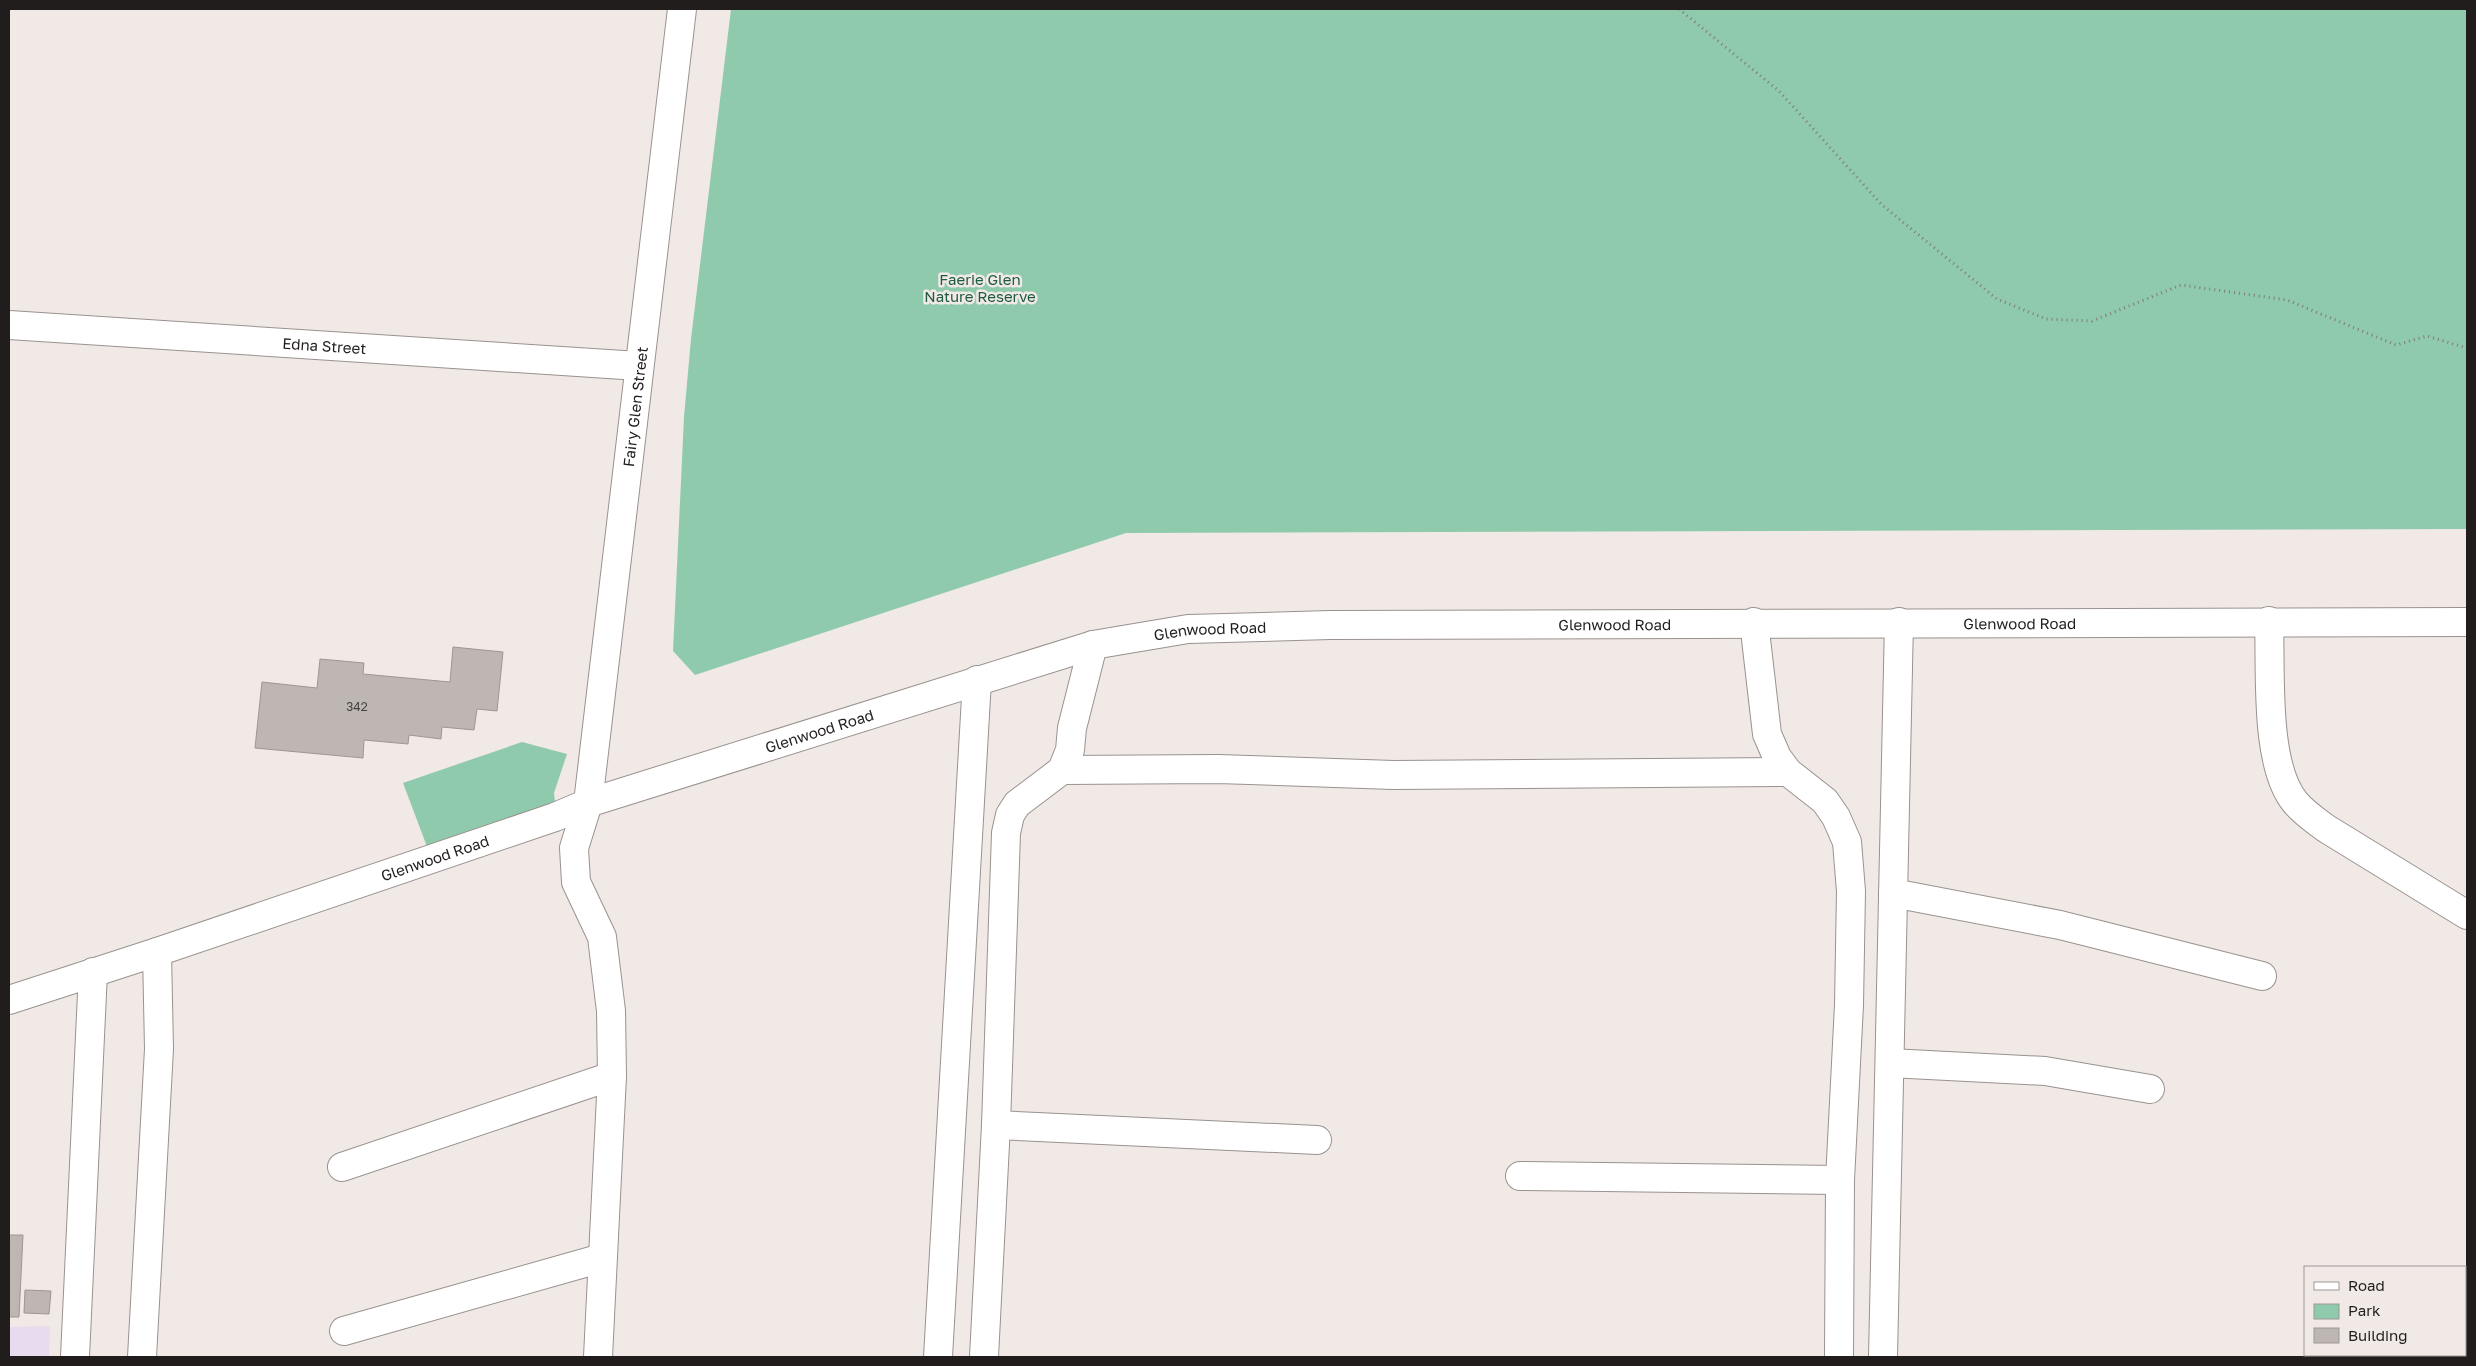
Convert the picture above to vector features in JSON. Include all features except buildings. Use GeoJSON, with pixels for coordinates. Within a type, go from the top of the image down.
{"type":"FeatureCollection","features":[{"type":"Feature","properties":{"kind":"street","name":"Fairy Glen Street"},"geometry":{"type":"LineString","coordinates":[[598,1357],[612,1076],[612,1011],[602,938],[576,882],[574,848],[588,803],[682,9]]}},
{"type":"Feature","properties":{"kind":"street","name":"Edna Street"},"geometry":{"type":"LineString","coordinates":[[9,325],[639,366]]}},
{"type":"Feature","properties":{"kind":"street"},"geometry":{"type":"LineString","coordinates":[[2269,621],[2273,738],[2284,783],[2294,801],[2307,815],[2327,830],[2467,914]]}},
{"type":"Feature","properties":{"kind":"street","name":"Glenwood Road"},"geometry":{"type":"LineString","coordinates":[[9,1000],[157,952],[546,820],[588,803],[1092,645],[1154,634],[1222,627],[1754,622],[2467,622]]}},
{"type":"Feature","properties":{"kind":"street"},"geometry":{"type":"LineString","coordinates":[[1754,622],[1768,734],[1777,757],[1788,772],[1825,801],[1836,817],[1847,842],[1850,910],[1840,1180],[1839,1357]]}},
{"type":"Feature","properties":{"kind":"street"},"geometry":{"type":"LineString","coordinates":[[1883,1357],[1899,622]]}},
{"type":"Feature","properties":{"kind":"street"},"geometry":{"type":"LineString","coordinates":[[984,1357],[996,1126],[1006,833],[1010,815],[1017,804],[1062,770],[1070,750],[1072,728],[1092,645]]}},
{"type":"Feature","properties":{"kind":"street"},"geometry":{"type":"LineString","coordinates":[[938,1357],[977,680]]}},
{"type":"Feature","properties":{"kind":"street"},"geometry":{"type":"LineString","coordinates":[[1062,770],[1218,769],[1393,775],[1788,772]]}},
{"type":"Feature","properties":{"kind":"street"},"geometry":{"type":"LineString","coordinates":[[1893,893],[2060,925],[2262,976]]}},
{"type":"Feature","properties":{"kind":"street"},"geometry":{"type":"LineString","coordinates":[[142,1357],[159,1049],[157,952]]}},
{"type":"Feature","properties":{"kind":"street"},"geometry":{"type":"LineString","coordinates":[[75,1357],[93,972]]}},
{"type":"Feature","properties":{"kind":"street"},"geometry":{"type":"LineString","coordinates":[[1890,1064],[2045,1071],[2150,1089]]}},
{"type":"Feature","properties":{"kind":"street"},"geometry":{"type":"LineString","coordinates":[[342,1167],[612,1076]]}},
{"type":"Feature","properties":{"kind":"street"},"geometry":{"type":"LineString","coordinates":[[996,1126],[1317,1140]]}},
{"type":"Feature","properties":{"kind":"street"},"geometry":{"type":"LineString","coordinates":[[1520,1176],[1840,1180]]}},
{"type":"Feature","properties":{"kind":"street"},"geometry":{"type":"LineString","coordinates":[[344,1331],[602,1258]]}},
{"type":"Feature","properties":{"kind":"path"},"geometry":{"type":"LineString","coordinates":[[1679,9],[1779,91],[1882,205],[1997,299],[2046,319],[2092,320],[2181,285],[2287,300],[2396,346],[2427,336],[2467,348]]}},
{"type":"Feature","properties":{"kind":"shaded area"},"geometry":{"type":"Polygon","coordinates":[[[50,1326],[49,1357],[9,1357],[9,1327],[50,1326]]]}},
{"type":"Feature","properties":{"kind":"green space","name":"Faerie Glen Nature Reserve"},"geometry":{"type":"Polygon","coordinates":[[[731,9],[2467,9],[2467,529],[1126,533],[695,675],[673,651],[684,417],[691,339],[731,9]]]}},
{"type":"Feature","properties":{"kind":"green space"},"geometry":{"type":"Polygon","coordinates":[[[522,742],[567,754],[554,793],[557,819],[429,852],[403,783],[522,742]]]}}]}
